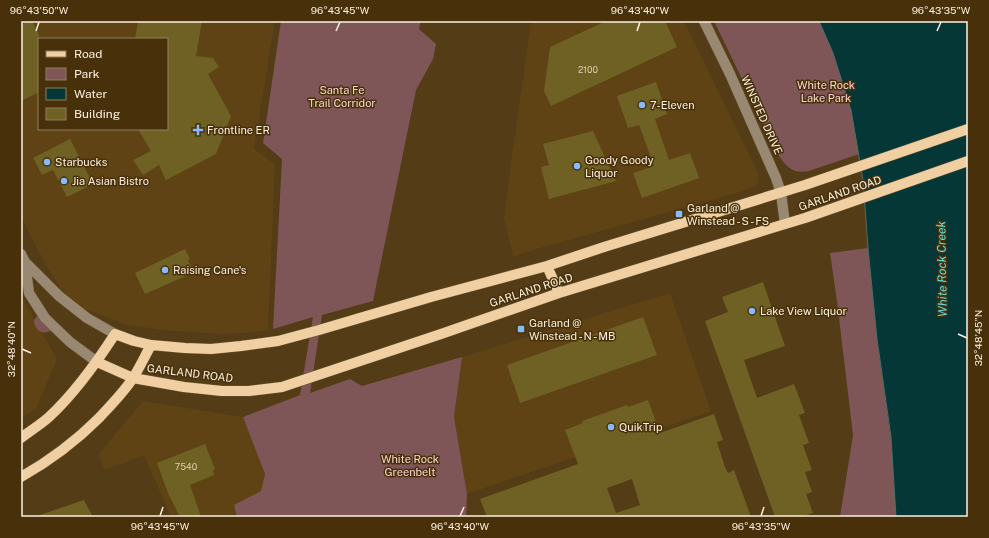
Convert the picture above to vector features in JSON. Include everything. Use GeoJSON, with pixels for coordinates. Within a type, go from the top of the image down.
{"type":"FeatureCollection","features":[{"type":"Feature","properties":{"kind":"main road","name":"GARLAND ROAD"},"geometry":{"type":"LineString","coordinates":[[114,334],[151,345],[185,348],[211,349],[278,341],[352,321],[431,297],[547,266],[781,193],[968,129]]}},
{"type":"Feature","properties":{"kind":"main road","name":"GARLAND ROAD"},"geometry":{"type":"LineString","coordinates":[[97,362],[133,378],[184,387],[222,391],[250,391],[282,387],[559,293],[805,218],[968,161]]}},
{"type":"Feature","properties":{"kind":"main road"},"geometry":{"type":"LineString","coordinates":[[547,266],[559,293]]}},
{"type":"Feature","properties":{"kind":"main road"},"geometry":{"type":"LineString","coordinates":[[21,438],[48,418],[72,395],[97,362],[114,334]]}},
{"type":"Feature","properties":{"kind":"main road"},"geometry":{"type":"LineString","coordinates":[[21,477],[53,458],[84,432],[113,404],[133,378],[151,345]]}},
{"type":"Feature","properties":{"kind":"street","name":"WINSTED DRIVE"},"geometry":{"type":"LineString","coordinates":[[704,21],[754,127],[781,193],[785,224]]}},
{"type":"Feature","properties":{"kind":"street"},"geometry":{"type":"LineString","coordinates":[[23,258],[59,296],[87,318],[114,334]]}},
{"type":"Feature","properties":{"kind":"street"},"geometry":{"type":"LineString","coordinates":[[23,258],[29,293],[46,318],[70,342],[97,362]]}},
{"type":"Feature","properties":{"kind":"shaded area"},"geometry":{"type":"Polygon","coordinates":[[[21,21],[275,21],[254,149],[275,164],[268,330],[221,334],[173,331],[127,325],[82,308],[69,298],[59,286],[47,267],[21,217],[21,21]]]}},
{"type":"Feature","properties":{"kind":"shaded area"},"geometry":{"type":"Polygon","coordinates":[[[531,21],[684,21],[758,173],[758,182],[755,186],[740,192],[533,250],[513,257],[504,218],[531,21]]]}},
{"type":"Feature","properties":{"kind":"shaded area"},"geometry":{"type":"Polygon","coordinates":[[[670,293],[711,411],[467,494],[454,417],[462,357],[670,293]]]}},
{"type":"Feature","properties":{"kind":"shaded area"},"geometry":{"type":"Polygon","coordinates":[[[21,295],[57,359],[36,409],[21,418],[21,295]]]}},
{"type":"Feature","properties":{"kind":"shaded area"},"geometry":{"type":"Polygon","coordinates":[[[143,401],[243,417],[265,474],[261,491],[234,505],[237,517],[171,517],[144,455],[105,470],[98,455],[143,401]]]}},
{"type":"Feature","properties":{"kind":"green space","name":"Santa Fe Trail Corridor"},"geometry":{"type":"Polygon","coordinates":[[[281,21],[421,21],[419,29],[436,44],[433,59],[416,90],[373,301],[322,315],[310,393],[350,379],[362,386],[462,357],[454,417],[467,494],[466,517],[237,517],[234,505],[261,491],[265,474],[243,417],[300,395],[313,317],[273,329],[282,159],[263,143],[281,21]]]}},
{"type":"Feature","properties":{"kind":"green space","name":"White Rock Lake Park"},"geometry":{"type":"Polygon","coordinates":[[[714,21],[968,21],[968,117],[809,171],[795,171],[788,167],[779,156],[714,21]]]}},
{"type":"Feature","properties":{"kind":"green space"},"geometry":{"type":"Polygon","coordinates":[[[868,248],[877,339],[892,448],[896,517],[840,517],[853,435],[830,253],[868,248]]]}},
{"type":"Feature","properties":{"kind":"green space"},"geometry":{"type":"Polygon","coordinates":[[[41,315],[52,330],[49,332],[40,331],[34,324],[34,320],[37,316],[41,315]]]}},
{"type":"Feature","properties":{"kind":"water","name":"White Rock Creek"},"geometry":{"type":"Polygon","coordinates":[[[819,21],[968,21],[968,517],[896,517],[891,437],[877,339],[863,180],[851,110],[833,53],[819,21]]]}},
{"type":"Feature","properties":{"kind":"building"},"geometry":{"type":"Polygon","coordinates":[[[32,21],[39,34],[39,38],[38,92],[21,101],[21,25],[32,21]]]}},
{"type":"Feature","properties":{"kind":"building"},"geometry":{"type":"Polygon","coordinates":[[[138,21],[202,21],[196,56],[213,58],[219,67],[208,74],[231,116],[216,154],[166,180],[159,165],[143,175],[133,160],[151,151],[139,130],[168,130],[168,38],[135,38],[138,21]]]}},
{"type":"Feature","properties":{"kind":"building"},"geometry":{"type":"Polygon","coordinates":[[[606,21],[665,21],[677,47],[551,106],[544,91],[550,47],[606,21]]]}},
{"type":"Feature","properties":{"kind":"building"},"geometry":{"type":"Polygon","coordinates":[[[656,82],[667,114],[655,119],[669,160],[690,153],[699,178],[642,198],[633,173],[654,166],[639,125],[628,128],[617,96],[656,82]]]}},
{"type":"Feature","properties":{"kind":"building","name":"Goody Goody Liquor"},"geometry":{"type":"Polygon","coordinates":[[[593,131],[616,181],[549,199],[541,167],[549,165],[543,144],[593,131]]]}},
{"type":"Feature","properties":{"kind":"building"},"geometry":{"type":"Polygon","coordinates":[[[70,139],[93,184],[67,197],[53,170],[42,175],[33,158],[70,139]]]}},
{"type":"Feature","properties":{"kind":"building","name":"Raising Cane's"},"geometry":{"type":"Polygon","coordinates":[[[185,249],[190,259],[188,260],[192,268],[186,272],[188,275],[145,294],[135,273],[185,249]]]}},
{"type":"Feature","properties":{"kind":"building"},"geometry":{"type":"Polygon","coordinates":[[[763,282],[785,346],[744,360],[757,398],[794,384],[805,413],[799,415],[809,443],[803,445],[812,470],[805,472],[812,492],[806,494],[813,513],[802,517],[775,517],[705,321],[728,312],[722,297],[763,282]]]}},
{"type":"Feature","properties":{"kind":"building"},"geometry":{"type":"Polygon","coordinates":[[[643,317],[657,355],[520,403],[507,365],[643,317]]]}},
{"type":"Feature","properties":{"kind":"building"},"geometry":{"type":"Polygon","coordinates":[[[648,400],[660,433],[714,414],[723,440],[717,442],[725,467],[728,473],[734,470],[751,517],[487,517],[480,499],[578,464],[565,430],[583,423],[582,421],[627,405],[628,407],[648,400]],[[632,479],[607,488],[616,513],[640,505],[632,479]]]}},
{"type":"Feature","properties":{"kind":"building"},"geometry":{"type":"Polygon","coordinates":[[[205,444],[215,469],[213,470],[214,475],[190,485],[201,517],[180,517],[168,493],[157,463],[205,444]]]}},
{"type":"Feature","properties":{"kind":"building"},"geometry":{"type":"Polygon","coordinates":[[[84,500],[93,517],[41,517],[40,515],[84,500]]]}},
{"type":"Feature","properties":{"kind":"place","name":"7-Eleven"},"geometry":{"type":"Point","coordinates":[642,105]}},
{"type":"Feature","properties":{"kind":"place","name":"Frontline ER"},"geometry":{"type":"Point","coordinates":[198,130]}},
{"type":"Feature","properties":{"kind":"place","name":"Starbucks"},"geometry":{"type":"Point","coordinates":[47,162]}},
{"type":"Feature","properties":{"kind":"place","name":"Goody Goody Liquor"},"geometry":{"type":"Point","coordinates":[577,166]}},
{"type":"Feature","properties":{"kind":"place","name":"Jia Asian Bistro"},"geometry":{"type":"Point","coordinates":[64,181]}},
{"type":"Feature","properties":{"kind":"place","name":"Garland @ Winstead - S - FS"},"geometry":{"type":"Point","coordinates":[679,214]}},
{"type":"Feature","properties":{"kind":"place","name":"Raising Cane's"},"geometry":{"type":"Point","coordinates":[165,270]}},
{"type":"Feature","properties":{"kind":"place","name":"Lake View Liquor"},"geometry":{"type":"Point","coordinates":[752,311]}},
{"type":"Feature","properties":{"kind":"place","name":"Garland @ Winstead - N - MB"},"geometry":{"type":"Point","coordinates":[521,329]}},
{"type":"Feature","properties":{"kind":"place","name":"QuikTrip"},"geometry":{"type":"Point","coordinates":[611,427]}},
{"type":"Feature","properties":{"kind":"park label","name":"White Rock Greenbelt"},"geometry":{"type":"Point","coordinates":[410,465]}}]}
